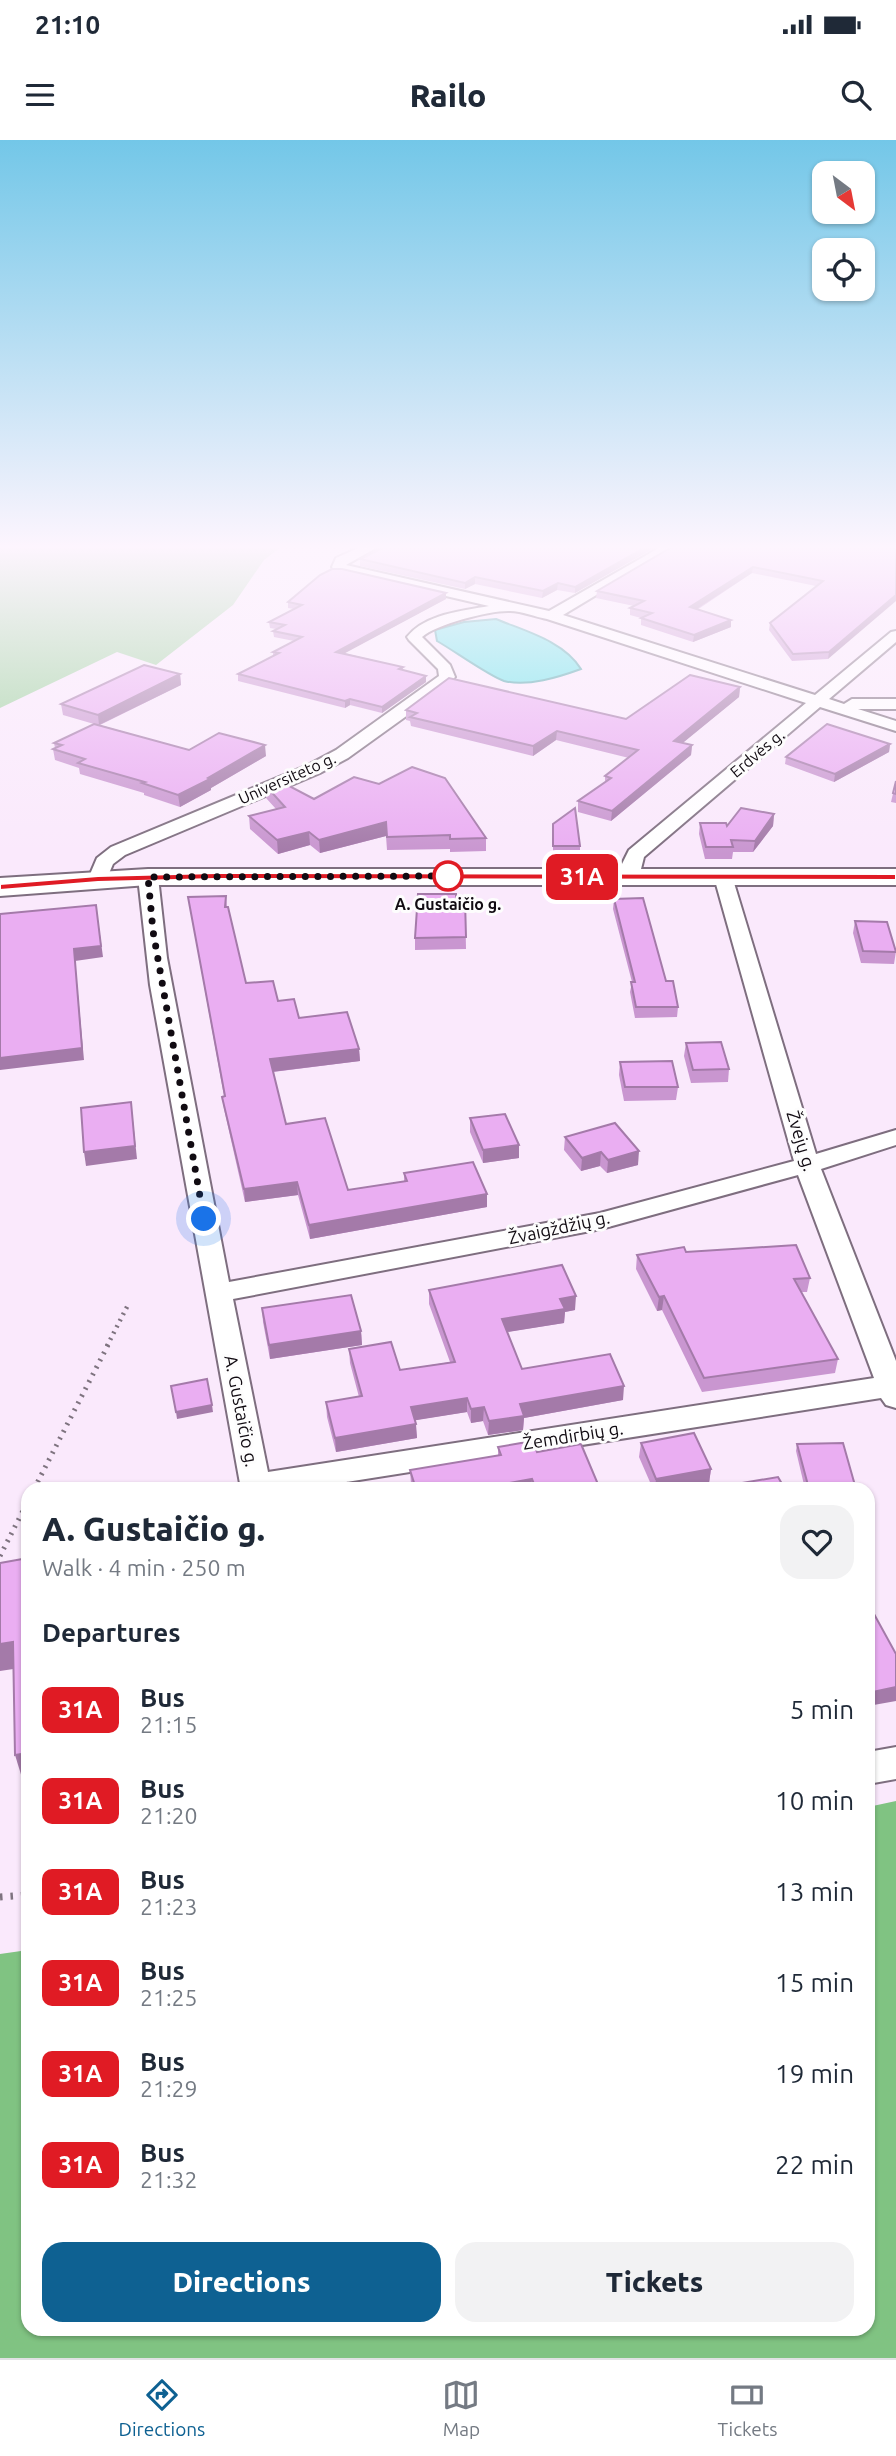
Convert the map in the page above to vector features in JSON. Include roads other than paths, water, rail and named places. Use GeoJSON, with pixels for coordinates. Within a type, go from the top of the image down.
{"type":"FeatureCollection","features":[{"type":"Feature","properties":{"kind":"street","name":"Universiteto g."},"geometry":{"type":"LineString","coordinates":[[98,879],[104,862],[118,851],[314,769],[342,754],[439,686],[447,677],[446,668],[425,648]]}},
{"type":"Feature","properties":{"kind":"street"},"geometry":{"type":"LineString","coordinates":[[650,648],[896,726]]}},
{"type":"Feature","properties":{"kind":"street","name":"Erdvės g."},"geometry":{"type":"LineString","coordinates":[[631,877],[630,868],[636,854],[823,703],[883,648]]}},
{"type":"Feature","properties":{"kind":"street"},"geometry":{"type":"LineString","coordinates":[[823,703],[896,704]]}},
{"type":"Feature","properties":{"kind":"street"},"geometry":{"type":"LineString","coordinates":[[0,887],[148,877],[896,877]]}},
{"type":"Feature","properties":{"kind":"street","name":"A. Gustaičio g."},"geometry":{"type":"LineString","coordinates":[[148,877],[153,931],[217,1293],[255,1482]]}},
{"type":"Feature","properties":{"kind":"street","name":"Žvejų g."},"geometry":{"type":"LineString","coordinates":[[724,877],[807,1165],[894,1392]]}},
{"type":"Feature","properties":{"kind":"street","name":"Žvaigždžių g."},"geometry":{"type":"LineString","coordinates":[[217,1293],[601,1221],[896,1138]]}},
{"type":"Feature","properties":{"kind":"street","name":"Žemdirbių g."},"geometry":{"type":"LineString","coordinates":[[290,1482],[894,1392]]}},
{"type":"Feature","properties":{"kind":"street"},"geometry":{"type":"LineString","coordinates":[[875,1767],[896,1763]]}},
{"type":"Feature","properties":{"kind":"water"},"geometry":{"type":"Polygon","coordinates":[[[447,648],[560,648],[574,659],[581,669],[553,678],[513,683],[480,669],[447,648]]]}},
{"type":"Feature","properties":{"kind":"place","name":"A. Gustaičio g."},"geometry":{"type":"Point","coordinates":[448,876]}}]}
